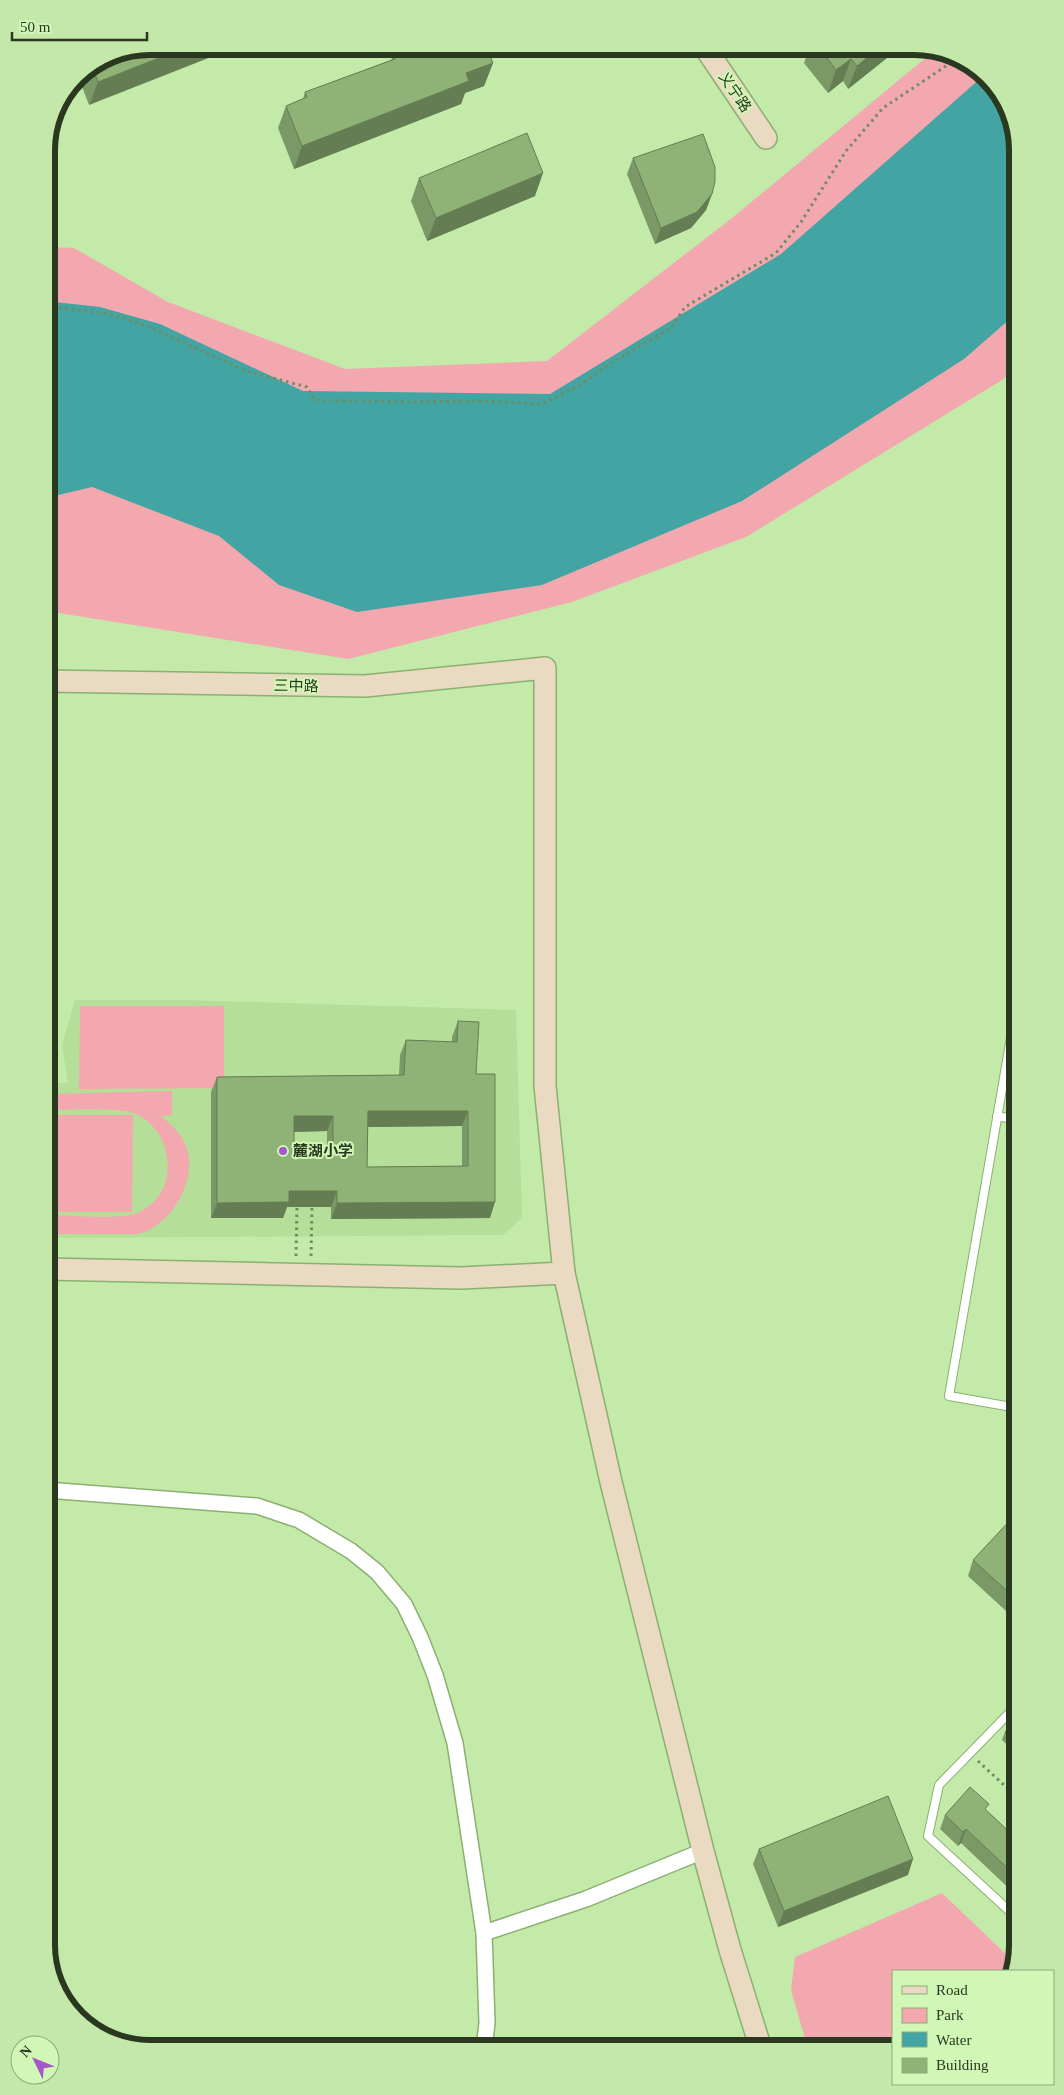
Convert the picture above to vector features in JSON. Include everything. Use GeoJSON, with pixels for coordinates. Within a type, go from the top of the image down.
{"type":"FeatureCollection","features":[{"type":"Feature","properties":{"kind":"street","name":"义宁路"},"geometry":{"type":"LineString","coordinates":[[710,55],[766,138]]}},
{"type":"Feature","properties":{"kind":"street","name":"三中路"},"geometry":{"type":"LineString","coordinates":[[55,681],[365,686],[544,668],[545,1086],[564,1273]]}},
{"type":"Feature","properties":{"kind":"street"},"geometry":{"type":"LineString","coordinates":[[55,1269],[461,1278],[564,1273],[610,1482],[703,1851],[730,1950],[758,2040]]}},
{"type":"Feature","properties":{"kind":"street"},"geometry":{"type":"LineString","coordinates":[[55,1491],[257,1506],[299,1520],[351,1551],[378,1572],[404,1604],[420,1636],[435,1675],[455,1743],[484,1933],[487,2023],[485,2040]]}},
{"type":"Feature","properties":{"kind":"street"},"geometry":{"type":"LineString","coordinates":[[484,1933],[586,1899],[703,1851]]}},
{"type":"Feature","properties":{"kind":"lane"},"geometry":{"type":"LineString","coordinates":[[1009,1048],[949,1396],[1009,1406]]}},
{"type":"Feature","properties":{"kind":"lane"},"geometry":{"type":"LineString","coordinates":[[997,1116],[1009,1118]]}},
{"type":"Feature","properties":{"kind":"lane"},"geometry":{"type":"LineString","coordinates":[[1009,1713],[939,1785],[928,1836],[1009,1911]]}},
{"type":"Feature","properties":{"kind":"path"},"geometry":{"type":"LineString","coordinates":[[55,307],[110,314],[145,325],[246,371],[307,387],[314,400],[483,401],[542,404],[578,386],[610,364],[672,327],[685,308],[776,253],[801,222],[846,151],[883,108],[951,63]]}},
{"type":"Feature","properties":{"kind":"path"},"geometry":{"type":"LineString","coordinates":[[297,1207],[303,1274]]}},
{"type":"Feature","properties":{"kind":"path"},"geometry":{"type":"LineString","coordinates":[[303,1274],[312,1207]]}},
{"type":"Feature","properties":{"kind":"path"},"geometry":{"type":"LineString","coordinates":[[970,1754],[1009,1790]]}},
{"type":"Feature","properties":{"kind":"shaded area","name":"麓湖小学"},"geometry":{"type":"Polygon","coordinates":[[[75,1000],[184,1000],[516,1010],[522,1218],[503,1235],[55,1238],[55,1083],[68,1083],[62,1045],[75,1000]]]}},
{"type":"Feature","properties":{"kind":"green space"},"geometry":{"type":"Polygon","coordinates":[[[928,56],[944,60],[967,71],[981,83],[996,103],[1002,114],[1008,138],[1009,374],[1002,380],[746,537],[572,602],[348,659],[55,612],[55,247],[74,248],[168,302],[345,369],[547,361],[732,218],[928,56]]]}},
{"type":"Feature","properties":{"kind":"green space"},"geometry":{"type":"Polygon","coordinates":[[[80,1006],[224,1006],[224,1088],[79,1089],[80,1006]]]}},
{"type":"Feature","properties":{"kind":"green space"},"geometry":{"type":"Polygon","coordinates":[[[172,1091],[172,1115],[161,1116],[183,1139],[187,1149],[189,1174],[180,1198],[164,1220],[140,1234],[55,1234],[55,1215],[107,1217],[137,1213],[151,1204],[161,1192],[167,1178],[168,1163],[165,1147],[158,1133],[148,1121],[126,1111],[104,1109],[55,1110],[55,1094],[172,1091]]]}},
{"type":"Feature","properties":{"kind":"green space"},"geometry":{"type":"Polygon","coordinates":[[[55,1115],[133,1115],[132,1212],[55,1212],[55,1115]]]}},
{"type":"Feature","properties":{"kind":"green space"},"geometry":{"type":"Polygon","coordinates":[[[942,1893],[1008,1956],[1006,1970],[892,1970],[892,2040],[805,2040],[791,1990],[795,1957],[942,1893]]]}},
{"type":"Feature","properties":{"kind":"water"},"geometry":{"type":"Polygon","coordinates":[[[978,80],[989,92],[1002,114],[1008,138],[1009,320],[964,359],[742,501],[542,585],[357,612],[279,585],[219,536],[92,487],[55,496],[55,302],[100,307],[160,324],[303,391],[550,394],[781,254],[978,80]]]}},
{"type":"Feature","properties":{"kind":"building"},"geometry":{"type":"Polygon","coordinates":[[[144,55],[166,55],[98,82],[94,73],[114,62],[144,55]]]}},
{"type":"Feature","properties":{"kind":"building"},"geometry":{"type":"Polygon","coordinates":[[[393,55],[490,55],[493,63],[466,73],[469,81],[302,146],[286,106],[307,97],[305,92],[395,59],[393,55]]]}},
{"type":"Feature","properties":{"kind":"building"},"geometry":{"type":"Polygon","coordinates":[[[825,55],[870,55],[857,66],[851,59],[836,70],[825,55]]]}},
{"type":"Feature","properties":{"kind":"building"},"geometry":{"type":"Polygon","coordinates":[[[527,133],[543,173],[436,218],[419,178],[527,133]]]}},
{"type":"Feature","properties":{"kind":"building"},"geometry":{"type":"Polygon","coordinates":[[[703,134],[715,167],[715,182],[712,194],[697,212],[661,228],[633,158],[703,134]]]}},
{"type":"Feature","properties":{"kind":"building"},"geometry":{"type":"Polygon","coordinates":[[[458,1021],[479,1022],[476,1074],[495,1074],[495,1202],[337,1203],[337,1191],[289,1191],[289,1202],[217,1203],[217,1077],[404,1075],[406,1040],[457,1042],[458,1021]],[[368,1111],[367,1167],[468,1166],[468,1111],[368,1111]],[[294,1116],[294,1156],[333,1155],[333,1116],[294,1116]]]}},
{"type":"Feature","properties":{"kind":"building"},"geometry":{"type":"Polygon","coordinates":[[[1009,1521],[1009,1593],[973,1560],[1009,1521]]]}},
{"type":"Feature","properties":{"kind":"building"},"geometry":{"type":"Polygon","coordinates":[[[970,1787],[989,1804],[985,1809],[1009,1832],[1009,1870],[966,1829],[963,1832],[945,1815],[970,1787]]]}},
{"type":"Feature","properties":{"kind":"building"},"geometry":{"type":"Polygon","coordinates":[[[888,1796],[913,1859],[784,1911],[759,1849],[888,1796]]]}},
{"type":"Feature","properties":{"kind":"place","name":"麓湖小学"},"geometry":{"type":"Point","coordinates":[283,1151]}}]}
